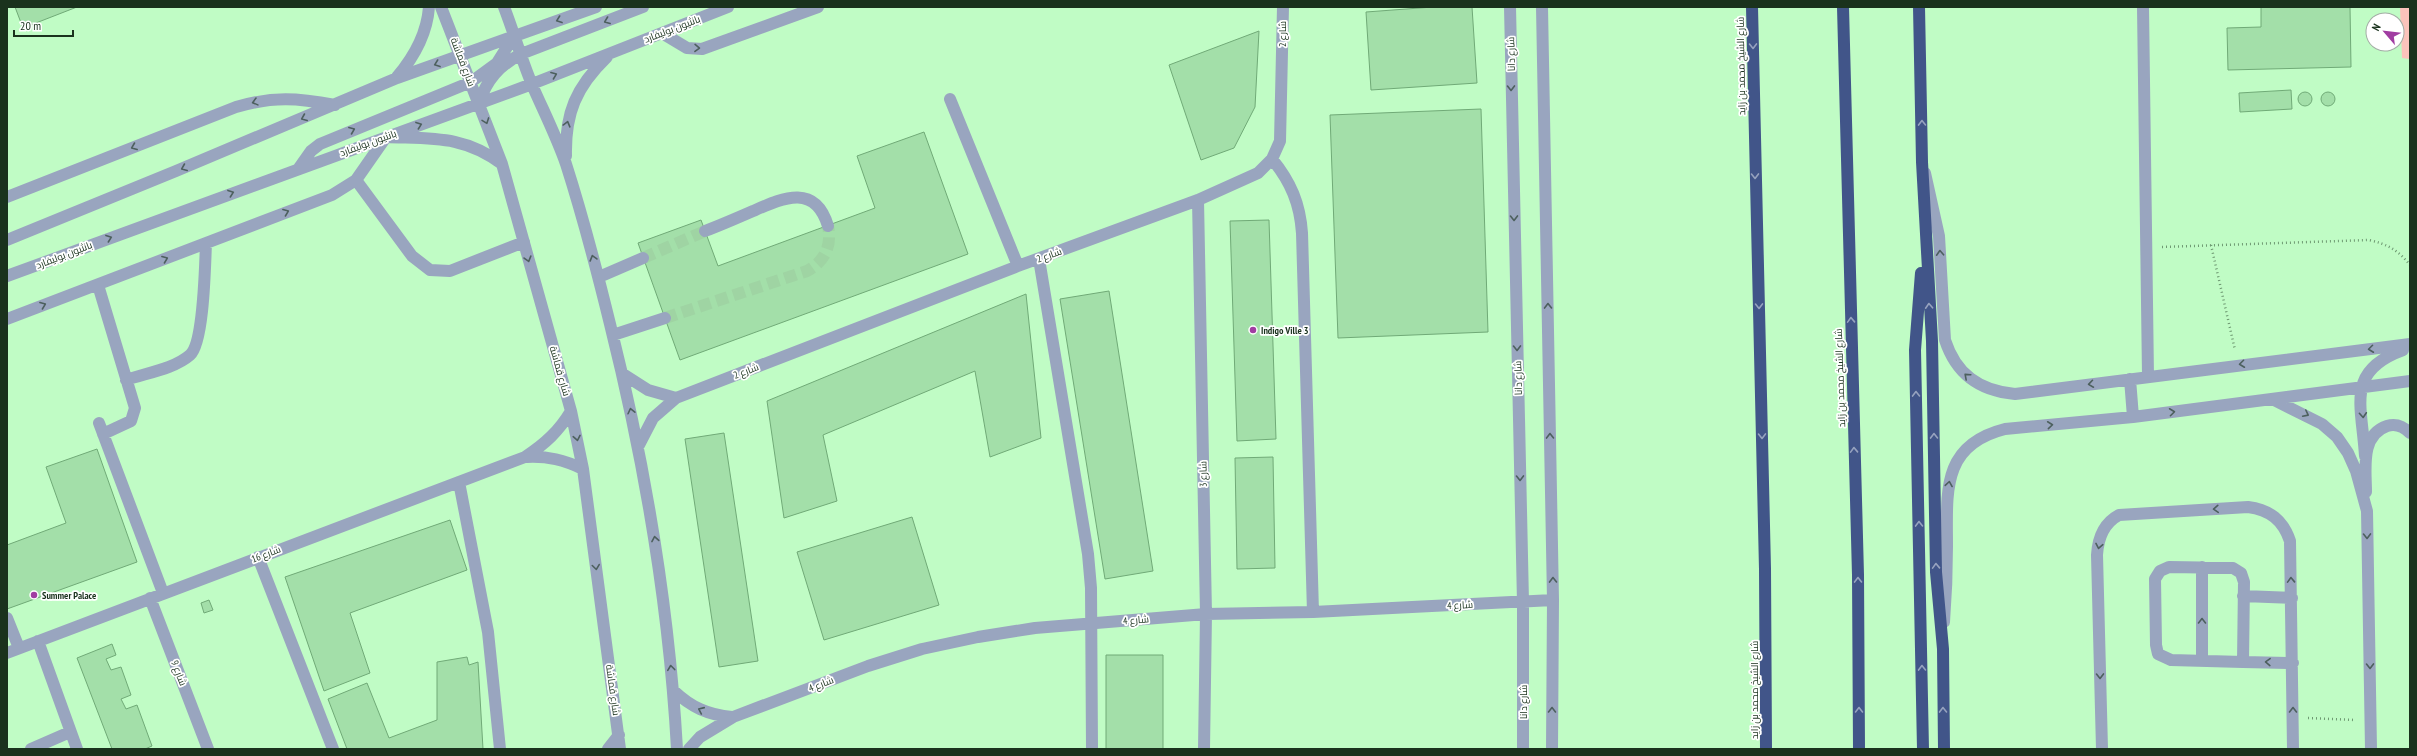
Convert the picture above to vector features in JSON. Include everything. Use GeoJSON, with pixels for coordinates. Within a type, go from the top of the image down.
{"type":"FeatureCollection","features":[{"type":"Feature","properties":{"kind":"highway","name":"شارع الشيخ محمد بن زايد"},"geometry":{"type":"LineString","coordinates":[[1752,7],[1765,569],[1766,749]]}},
{"type":"Feature","properties":{"kind":"highway","name":"شارع الشيخ محمد بن زايد"},"geometry":{"type":"LineString","coordinates":[[1843,7],[1858,575],[1859,749]]}},
{"type":"Feature","properties":{"kind":"highway"},"geometry":{"type":"LineString","coordinates":[[1919,7],[1922,162],[1932,340],[1936,572],[1943,649],[1944,749]]}},
{"type":"Feature","properties":{"kind":"highway"},"geometry":{"type":"LineString","coordinates":[[1923,749],[1915,350],[1925,232]]}},
{"type":"Feature","properties":{"kind":"street"},"geometry":{"type":"LineString","coordinates":[[397,78],[412,60],[422,38],[430,7]]}},
{"type":"Feature","properties":{"kind":"street","name":"شارع قماشة"},"geometry":{"type":"LineString","coordinates":[[441,7],[502,164],[572,411],[583,469],[620,749]]}},
{"type":"Feature","properties":{"kind":"street"},"geometry":{"type":"LineString","coordinates":[[504,7],[532,84],[566,163],[599,277],[623,374],[639,445],[659,564],[674,691],[677,749]]}},
{"type":"Feature","properties":{"kind":"street"},"geometry":{"type":"LineString","coordinates":[[7,240],[397,78],[596,7]]}},
{"type":"Feature","properties":{"kind":"street"},"geometry":{"type":"LineString","coordinates":[[479,103],[485,87],[494,73],[506,62],[521,54],[643,7]]}},
{"type":"Feature","properties":{"kind":"street","name":"بانثيون بوليفارد"},"geometry":{"type":"LineString","coordinates":[[7,276],[532,84],[728,7]]}},
{"type":"Feature","properties":{"kind":"street"},"geometry":{"type":"LineString","coordinates":[[662,33],[687,48],[702,49],[818,7]]}},
{"type":"Feature","properties":{"kind":"street","name":"شارع 2"},"geometry":{"type":"LineString","coordinates":[[639,445],[653,418],[676,398],[1018,266],[1198,200],[1258,173],[1272,159],[1280,141],[1282,122],[1283,7]]}},
{"type":"Feature","properties":{"kind":"street","name":"شارع دانا"},"geometry":{"type":"LineString","coordinates":[[1510,7],[1523,602],[1522,749]]}},
{"type":"Feature","properties":{"kind":"street"},"geometry":{"type":"LineString","coordinates":[[1542,7],[1553,600],[1552,749]]}},
{"type":"Feature","properties":{"kind":"street"},"geometry":{"type":"LineString","coordinates":[[2143,7],[2148,376]]}},
{"type":"Feature","properties":{"kind":"street"},"geometry":{"type":"LineString","coordinates":[[299,168],[311,151],[320,144],[471,82],[497,63],[514,36]]}},
{"type":"Feature","properties":{"kind":"street"},"geometry":{"type":"LineString","coordinates":[[566,163],[565,132],[573,101],[589,74],[612,52]]}},
{"type":"Feature","properties":{"kind":"street"},"geometry":{"type":"LineString","coordinates":[[7,198],[236,107],[260,100],[284,98],[335,105]]}},
{"type":"Feature","properties":{"kind":"street"},"geometry":{"type":"LineString","coordinates":[[950,99],[1018,266]]}},
{"type":"Feature","properties":{"kind":"street"},"geometry":{"type":"LineString","coordinates":[[7,319],[332,195],[356,180],[386,137],[445,140],[466,143],[485,152],[502,164]]}},
{"type":"Feature","properties":{"kind":"street"},"geometry":{"type":"LineString","coordinates":[[1272,159],[1285,175],[1294,193],[1300,213],[1302,233],[1313,612]]}},
{"type":"Feature","properties":{"kind":"street"},"geometry":{"type":"LineString","coordinates":[[1922,162],[1935,208],[1939,236],[1945,340],[1950,355],[1958,368],[1983,387],[1998,392],[2014,394],[2239,364],[2410,346]]}},
{"type":"Feature","properties":{"kind":"street"},"geometry":{"type":"LineString","coordinates":[[356,180],[412,256],[430,270],[450,271],[524,242]]}},
{"type":"Feature","properties":{"kind":"street"},"geometry":{"type":"LineString","coordinates":[[705,231],[781,199],[796,196],[804,198],[817,205],[822,211],[828,226]]}},
{"type":"Feature","properties":{"kind":"street","name":"شارع 3"},"geometry":{"type":"LineString","coordinates":[[1198,200],[1206,614],[1204,749]]}},
{"type":"Feature","properties":{"kind":"street"},"geometry":{"type":"LineString","coordinates":[[126,380],[173,364],[191,355],[200,335],[206,243]]}},
{"type":"Feature","properties":{"kind":"street"},"geometry":{"type":"LineString","coordinates":[[599,277],[643,258]]}},
{"type":"Feature","properties":{"kind":"street"},"geometry":{"type":"LineString","coordinates":[[1039,259],[1088,554],[1092,624],[1092,749]]}},
{"type":"Feature","properties":{"kind":"street"},"geometry":{"type":"LineString","coordinates":[[98,285],[135,408],[131,421],[101,428],[163,593]]}},
{"type":"Feature","properties":{"kind":"street"},"geometry":{"type":"LineString","coordinates":[[613,335],[665,318]]}},
{"type":"Feature","properties":{"kind":"street"},"geometry":{"type":"LineString","coordinates":[[2372,749],[2367,511],[2361,387],[2366,374],[2376,363],[2388,355],[2410,346]]}},
{"type":"Feature","properties":{"kind":"street"},"geometry":{"type":"LineString","coordinates":[[623,374],[648,390],[676,398]]}},
{"type":"Feature","properties":{"kind":"street"},"geometry":{"type":"LineString","coordinates":[[2130,379],[2133,417]]}},
{"type":"Feature","properties":{"kind":"street"},"geometry":{"type":"LineString","coordinates":[[1943,649],[1947,575],[1947,492],[1956,463],[1965,450],[1976,440],[1990,433],[2005,429],[2133,417],[2410,381]]}},
{"type":"Feature","properties":{"kind":"street"},"geometry":{"type":"LineString","coordinates":[[2270,399],[2305,414],[2322,424],[2337,437],[2348,453],[2356,471],[2367,511]]}},
{"type":"Feature","properties":{"kind":"street","name":"شارع 16"},"geometry":{"type":"LineString","coordinates":[[7,653],[525,457],[544,445],[560,430],[572,411]]}},
{"type":"Feature","properties":{"kind":"street"},"geometry":{"type":"LineString","coordinates":[[2365,456],[2370,439],[2382,428],[2397,425],[2410,433]]}},
{"type":"Feature","properties":{"kind":"street","name":"شارع 16"},"geometry":{"type":"LineString","coordinates":[[525,457],[545,456],[559,459],[583,469]]}},
{"type":"Feature","properties":{"kind":"street"},"geometry":{"type":"LineString","coordinates":[[459,482],[488,632],[500,749]]}},
{"type":"Feature","properties":{"kind":"street"},"geometry":{"type":"LineString","coordinates":[[2102,749],[2097,555],[2101,536],[2112,518],[2119,515],[2248,507],[2270,513],[2286,528],[2290,541],[2294,749]]}},
{"type":"Feature","properties":{"kind":"street"},"geometry":{"type":"LineString","coordinates":[[258,557],[333,749]]}},
{"type":"Feature","properties":{"kind":"street"},"geometry":{"type":"LineString","coordinates":[[2202,567],[2202,660]]}},
{"type":"Feature","properties":{"kind":"street"},"geometry":{"type":"LineString","coordinates":[[2243,662],[2243,577],[2238,570],[2202,567],[2164,568],[2157,575],[2154,584],[2156,645],[2158,654],[2166,659],[2243,662],[2293,663]]}},
{"type":"Feature","properties":{"kind":"street"},"geometry":{"type":"LineString","coordinates":[[2243,596],[2292,598]]}},
{"type":"Feature","properties":{"kind":"street","name":"شارع 9"},"geometry":{"type":"LineString","coordinates":[[150,598],[208,749]]}},
{"type":"Feature","properties":{"kind":"street","name":"شارع 4"},"geometry":{"type":"LineString","coordinates":[[689,749],[700,737],[734,717],[868,666],[922,649],[978,637],[1028,629],[1206,614],[1313,612],[1553,600]]}},
{"type":"Feature","properties":{"kind":"street"},"geometry":{"type":"LineString","coordinates":[[7,618],[19,648]]}},
{"type":"Feature","properties":{"kind":"street"},"geometry":{"type":"LineString","coordinates":[[38,641],[77,749]]}},
{"type":"Feature","properties":{"kind":"street","name":"شارع 4"},"geometry":{"type":"LineString","coordinates":[[674,691],[686,702],[701,710],[717,716],[734,717]]}},
{"type":"Feature","properties":{"kind":"street"},"geometry":{"type":"LineString","coordinates":[[31,749],[70,732]]}},
{"type":"Feature","properties":{"kind":"street"},"geometry":{"type":"LineString","coordinates":[[608,749],[619,735]]}},
{"type":"Feature","properties":{"kind":"path"},"geometry":{"type":"LineString","coordinates":[[2147,248],[2369,240],[2386,244],[2401,254],[2410,265]]}},
{"type":"Feature","properties":{"kind":"path"},"geometry":{"type":"LineString","coordinates":[[2211,245],[2239,364]]}},
{"type":"Feature","properties":{"kind":"path"},"geometry":{"type":"LineString","coordinates":[[2293,717],[2371,720]]}},
{"type":"Feature","properties":{"kind":"shaded area"},"geometry":{"type":"Polygon","coordinates":[[[2400,7],[2410,7],[2410,70],[2409,59],[2402,58],[2402,52],[2405,52],[2405,12],[2400,12],[2400,7]]]}},
{"type":"Feature","properties":{"kind":"building"},"geometry":{"type":"Polygon","coordinates":[[[15,7],[77,7],[23,28],[15,7]]]}},
{"type":"Feature","properties":{"kind":"building"},"geometry":{"type":"Polygon","coordinates":[[[1433,7],[1472,7],[1477,83],[1371,90],[1366,12],[1433,7]]]}},
{"type":"Feature","properties":{"kind":"building"},"geometry":{"type":"Polygon","coordinates":[[[2261,7],[2350,7],[2351,67],[2228,70],[2227,28],[2261,27],[2261,7]]]}},
{"type":"Feature","properties":{"kind":"building"},"geometry":{"type":"Polygon","coordinates":[[[1259,31],[1255,107],[1234,148],[1201,160],[1169,65],[1259,31]]]}},
{"type":"Feature","properties":{"kind":"building"},"geometry":{"type":"Polygon","coordinates":[[[2291,90],[2292,109],[2240,112],[2239,93],[2291,90]]]}},
{"type":"Feature","properties":{"kind":"building"},"geometry":{"type":"Polygon","coordinates":[[[2305,92],[2310,94],[2312,99],[2310,104],[2305,106],[2300,104],[2298,99],[2300,94],[2305,92]]]}},
{"type":"Feature","properties":{"kind":"building"},"geometry":{"type":"Polygon","coordinates":[[[2328,92],[2333,94],[2335,99],[2333,104],[2328,106],[2323,104],[2321,99],[2323,94],[2328,92]]]}},
{"type":"Feature","properties":{"kind":"building"},"geometry":{"type":"Polygon","coordinates":[[[1481,109],[1488,332],[1338,338],[1330,115],[1481,109]]]}},
{"type":"Feature","properties":{"kind":"building"},"geometry":{"type":"Polygon","coordinates":[[[924,132],[968,254],[680,360],[638,243],[701,220],[718,266],[875,208],[857,156],[924,132]]]}},
{"type":"Feature","properties":{"kind":"building","name":"Indigo Ville 3"},"geometry":{"type":"Polygon","coordinates":[[[1269,220],[1276,439],[1237,441],[1230,221],[1269,220]]]}},
{"type":"Feature","properties":{"kind":"building"},"geometry":{"type":"Polygon","coordinates":[[[1109,291],[1153,571],[1105,579],[1060,299],[1109,291]]]}},
{"type":"Feature","properties":{"kind":"building"},"geometry":{"type":"Polygon","coordinates":[[[1026,294],[1041,438],[990,457],[975,371],[823,435],[837,501],[784,518],[767,401],[1026,294]]]}},
{"type":"Feature","properties":{"kind":"building"},"geometry":{"type":"Polygon","coordinates":[[[724,433],[758,661],[719,667],[685,439],[724,433]]]}},
{"type":"Feature","properties":{"kind":"building"},"geometry":{"type":"Polygon","coordinates":[[[97,449],[137,562],[7,609],[7,545],[66,523],[46,467],[97,449]]]}},
{"type":"Feature","properties":{"kind":"building"},"geometry":{"type":"Polygon","coordinates":[[[1273,457],[1275,568],[1237,569],[1235,458],[1273,457]]]}},
{"type":"Feature","properties":{"kind":"building"},"geometry":{"type":"Polygon","coordinates":[[[912,517],[939,605],[824,640],[797,552],[912,517]]]}},
{"type":"Feature","properties":{"kind":"building"},"geometry":{"type":"Polygon","coordinates":[[[450,520],[467,570],[350,613],[370,673],[324,691],[285,577],[450,520]]]}},
{"type":"Feature","properties":{"kind":"building"},"geometry":{"type":"Polygon","coordinates":[[[209,600],[213,610],[204,613],[201,603],[209,600]]]}},
{"type":"Feature","properties":{"kind":"building"},"geometry":{"type":"Polygon","coordinates":[[[112,644],[116,655],[106,659],[111,670],[121,667],[131,695],[121,699],[126,709],[137,705],[152,746],[145,749],[112,749],[77,658],[112,644]]]}},
{"type":"Feature","properties":{"kind":"building"},"geometry":{"type":"Polygon","coordinates":[[[1106,655],[1163,655],[1163,749],[1106,749],[1106,655]]]}},
{"type":"Feature","properties":{"kind":"building"},"geometry":{"type":"Polygon","coordinates":[[[467,657],[469,665],[478,662],[483,749],[347,749],[328,699],[367,683],[389,738],[437,720],[437,662],[467,657]]]}},
{"type":"Feature","properties":{"kind":"tunnel"},"geometry":{"type":"LineString","coordinates":[[665,318],[807,271],[818,263],[826,252],[829,240],[828,226]]}},
{"type":"Feature","properties":{"kind":"tunnel"},"geometry":{"type":"LineString","coordinates":[[643,258],[705,231]]}},
{"type":"Feature","properties":{"kind":"place","name":"Indigo Ville 3"},"geometry":{"type":"Point","coordinates":[1253,330]}},
{"type":"Feature","properties":{"kind":"place","name":"Summer Palace"},"geometry":{"type":"Point","coordinates":[34,595]}}]}
